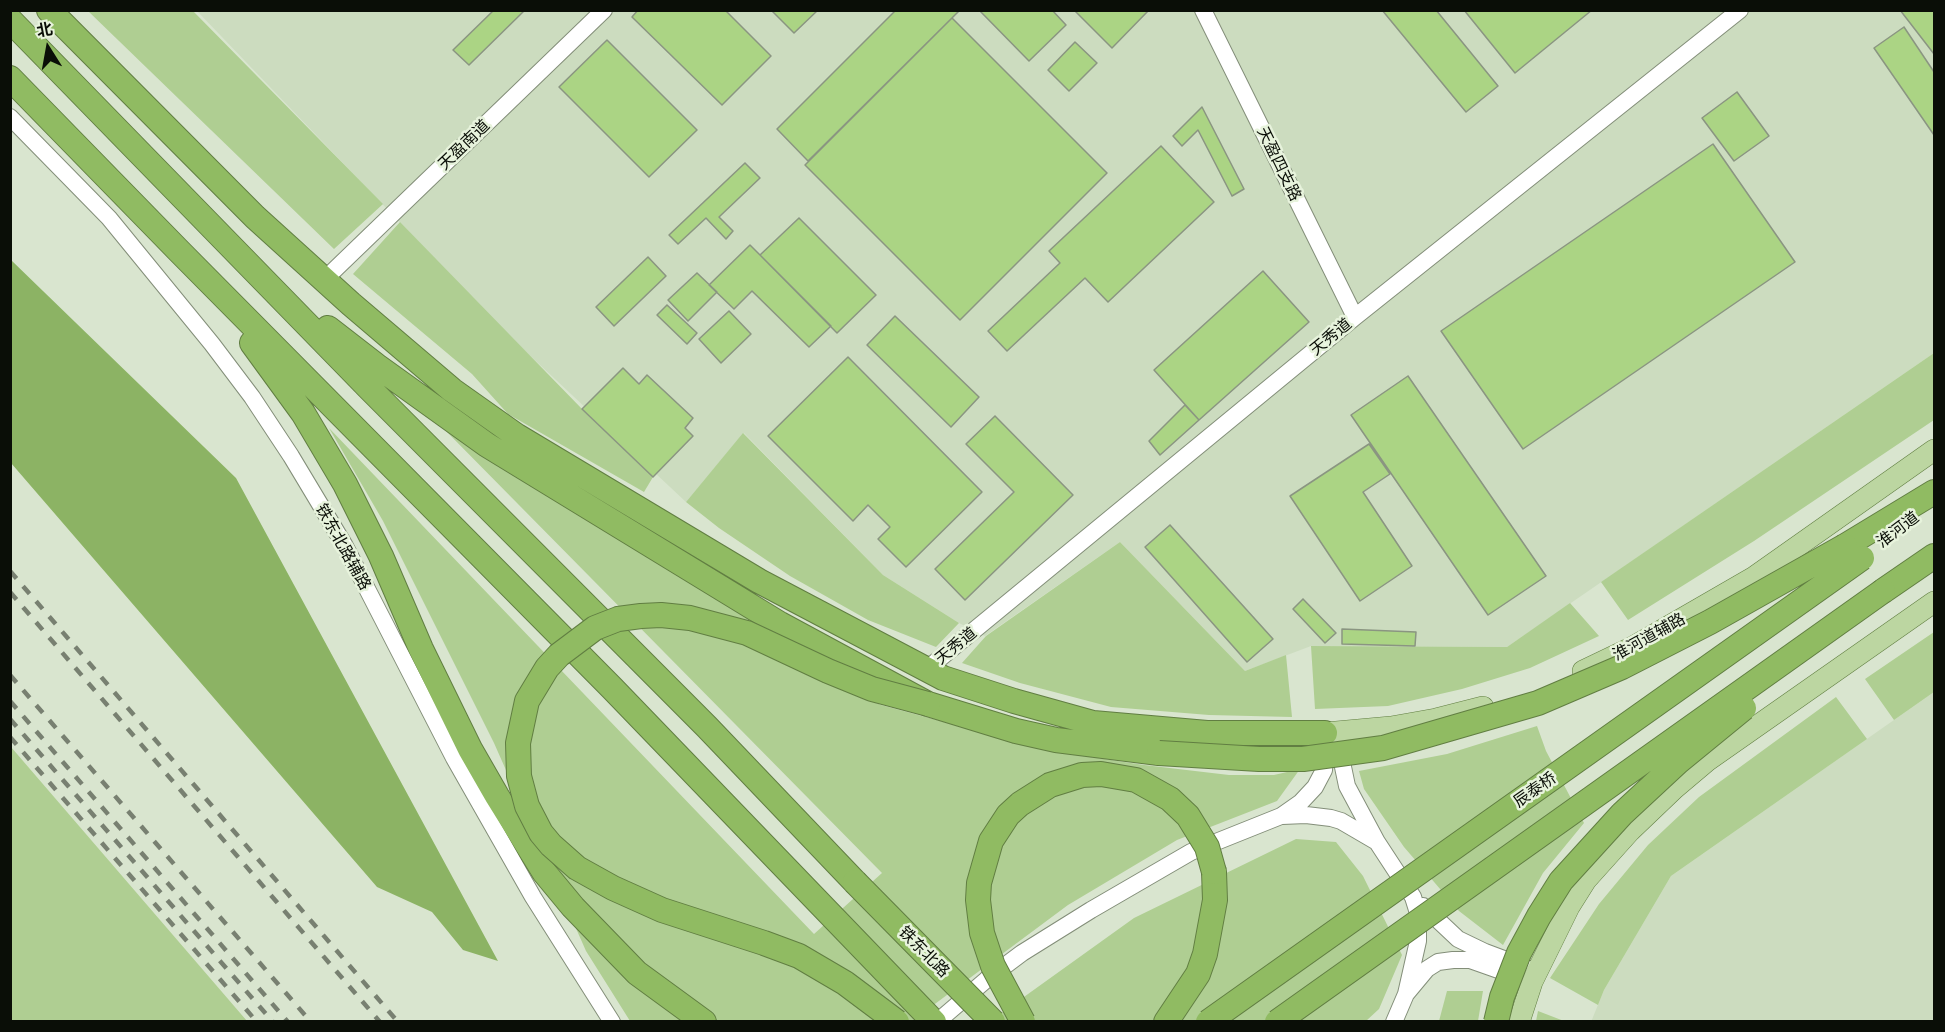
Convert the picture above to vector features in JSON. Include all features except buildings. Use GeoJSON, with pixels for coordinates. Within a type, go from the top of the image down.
{"type":"FeatureCollection","features":[{"type":"Feature","properties":{"kind":"highway"},"geometry":{"type":"LineString","coordinates":[[49,10],[255,217],[324,280],[452,390],[517,436],[759,581],[943,678],[1093,723],[1207,733],[1331,732]]}},
{"type":"Feature","properties":{"kind":"highway"},"geometry":{"type":"LineString","coordinates":[[10,20],[259,274],[377,366],[487,445],[780,624],[928,704]]}},
{"type":"Feature","properties":{"kind":"highway"},"geometry":{"type":"LineString","coordinates":[[10,78],[612,688],[823,909],[935,1022]]}},
{"type":"Feature","properties":{"kind":"highway"},"geometry":{"type":"LineString","coordinates":[[179,251],[261,354],[303,413],[345,484],[381,556],[421,649],[470,749],[502,806],[544,872],[602,939],[637,973],[704,1022]]}},
{"type":"Feature","properties":{"kind":"highway","name":"铁东北路"},"geometry":{"type":"LineString","coordinates":[[259,274],[993,1022]]}},
{"type":"Feature","properties":{"kind":"highway"},"geometry":{"type":"LineString","coordinates":[[897,1022],[845,983],[799,956],[662,910],[613,888],[577,868],[550,845],[530,812],[522,791],[518,743],[527,701],[547,669],[559,655],[595,628],[618,619],[661,615],[690,618],[747,633],[828,671],[872,688],[984,722],[1056,740],[1159,753],[1259,759],[1303,759],[1383,748],[1538,704],[1611,672],[1853,552],[1935,492]]}},
{"type":"Feature","properties":{"kind":"highway","name":"淮河道"},"geometry":{"type":"LineString","coordinates":[[1853,552],[1935,503]]}},
{"type":"Feature","properties":{"kind":"highway","name":"辰泰桥"},"geometry":{"type":"LineString","coordinates":[[1208,1022],[1853,552]]}},
{"type":"Feature","properties":{"kind":"highway"},"geometry":{"type":"LineString","coordinates":[[1496,1022],[1502,997],[1519,953],[1539,916],[1561,881],[1607,829],[1678,762],[1754,700],[1886,599],[1935,556]]}},
{"type":"Feature","properties":{"kind":"highway"},"geometry":{"type":"LineString","coordinates":[[1277,1022],[1935,565]]}},
{"type":"Feature","properties":{"kind":"highway"},"geometry":{"type":"LineString","coordinates":[[1023,1022],[993,966],[982,933],[978,900],[979,883],[986,855],[998,828],[1008,815],[1033,794],[1064,780],[1082,775],[1101,774],[1136,780],[1170,800],[1195,825],[1207,847],[1211,861],[1216,883],[1215,900],[1205,954],[1198,974],[1166,1022]]}},
{"type":"Feature","properties":{"kind":"main road","name":"淮河道辅路"},"geometry":{"type":"LineString","coordinates":[[1331,732],[1391,727],[1464,712],[1530,694],[1605,661],[1754,577],[1935,450]]}},
{"type":"Feature","properties":{"kind":"main road"},"geometry":{"type":"LineString","coordinates":[[1519,1022],[1535,977],[1563,917],[1586,880],[1651,810],[1707,761],[1935,602]]}},
{"type":"Feature","properties":{"kind":"street","name":"天盈南道"},"geometry":{"type":"LineString","coordinates":[[324,280],[604,10]]}},
{"type":"Feature","properties":{"kind":"street","name":"天盈四支路"},"geometry":{"type":"LineString","coordinates":[[1203,10],[1355,317]]}},
{"type":"Feature","properties":{"kind":"street","name":"天秀道"},"geometry":{"type":"LineString","coordinates":[[927,669],[1355,317],[1740,10]]}},
{"type":"Feature","properties":{"kind":"street","name":"铁东北路辅路"},"geometry":{"type":"LineString","coordinates":[[10,117],[109,218],[212,344],[252,397],[291,456],[345,546],[454,758],[533,897],[612,1022]]}},
{"type":"Feature","properties":{"kind":"street"},"geometry":{"type":"LineString","coordinates":[[935,1022],[1022,953],[1091,910],[1191,852],[1281,816],[1301,802],[1319,780],[1326,761],[1331,732]]}},
{"type":"Feature","properties":{"kind":"street"},"geometry":{"type":"LineString","coordinates":[[1331,732],[1339,749],[1347,786],[1377,842],[1413,897],[1458,939],[1535,977]]}},
{"type":"Feature","properties":{"kind":"street"},"geometry":{"type":"LineString","coordinates":[[1281,816],[1306,814],[1331,818],[1341,821],[1377,842]]}},
{"type":"Feature","properties":{"kind":"street"},"geometry":{"type":"LineString","coordinates":[[1394,1022],[1406,994],[1415,958],[1419,931],[1418,913],[1413,897]]}},
{"type":"Feature","properties":{"kind":"street"},"geometry":{"type":"LineString","coordinates":[[1406,994],[1427,969],[1438,962],[1470,960],[1535,977]]}},
{"type":"Feature","properties":{"kind":"shaded area"},"geometry":{"type":"Polygon","coordinates":[[[88,11],[193,11],[383,204],[334,249],[88,11]]]}},
{"type":"Feature","properties":{"kind":"shaded area"},"geometry":{"type":"Polygon","coordinates":[[[197,11],[1934,11],[1934,353],[1507,647],[1311,646],[1245,671],[1120,542],[985,636],[959,623],[883,575],[744,433],[686,502],[507,334],[197,11]]]}},
{"type":"Feature","properties":{"kind":"shaded area"},"geometry":{"type":"Polygon","coordinates":[[[400,222],[582,409],[653,477],[644,492],[508,414],[472,374],[353,274],[400,222]]]}},
{"type":"Feature","properties":{"kind":"shaded area"},"geometry":{"type":"Polygon","coordinates":[[[11,260],[236,478],[498,961],[463,950],[432,912],[377,887],[11,463],[11,260]]]}},
{"type":"Feature","properties":{"kind":"shaded area"},"geometry":{"type":"Polygon","coordinates":[[[1934,353],[1934,420],[1754,541],[1628,620],[1601,582],[1934,353]]]}},
{"type":"Feature","properties":{"kind":"shaded area"},"geometry":{"type":"Polygon","coordinates":[[[329,428],[814,934],[882,873],[445,430],[557,501],[742,612],[830,683],[881,705],[1052,751],[1229,775],[1274,775],[1300,769],[1277,801],[1177,840],[1068,905],[912,1021],[630,1021],[586,951],[494,743],[383,521],[329,428]]]}},
{"type":"Feature","properties":{"kind":"shaded area"},"geometry":{"type":"Polygon","coordinates":[[[743,433],[883,575],[959,623],[936,647],[868,620],[790,576],[719,528],[686,502],[743,433]]]}},
{"type":"Feature","properties":{"kind":"shaded area"},"geometry":{"type":"Polygon","coordinates":[[[1120,542],[1245,671],[1286,655],[1292,717],[1209,715],[1111,707],[1020,683],[962,663],[986,636],[1120,542]]]}},
{"type":"Feature","properties":{"kind":"shaded area"},"geometry":{"type":"Polygon","coordinates":[[[1570,603],[1599,636],[1530,668],[1462,689],[1388,706],[1315,709],[1311,646],[1507,647],[1570,603]]]}},
{"type":"Feature","properties":{"kind":"shaded area"},"geometry":{"type":"Polygon","coordinates":[[[1934,632],[1934,692],[1894,720],[1865,679],[1934,632]]]}},
{"type":"Feature","properties":{"kind":"shaded area"},"geometry":{"type":"Polygon","coordinates":[[[1934,692],[1934,1021],[1591,1022],[1604,990],[1671,876],[1934,692]]]}},
{"type":"Feature","properties":{"kind":"shaded area"},"geometry":{"type":"Polygon","coordinates":[[[1836,697],[1867,739],[1671,876],[1604,990],[1598,1005],[1550,978],[1599,904],[1648,845],[1699,797],[1836,697]]]}},
{"type":"Feature","properties":{"kind":"shaded area"},"geometry":{"type":"Polygon","coordinates":[[[1537,726],[1546,751],[1584,823],[1543,873],[1503,945],[1459,911],[1404,847],[1364,789],[1359,771],[1447,754],[1537,726]]]}},
{"type":"Feature","properties":{"kind":"shaded area"},"geometry":{"type":"Polygon","coordinates":[[[11,747],[247,1021],[11,1021],[11,747]]]}},
{"type":"Feature","properties":{"kind":"shaded area"},"geometry":{"type":"Polygon","coordinates":[[[1296,839],[1336,842],[1363,876],[1402,955],[1379,1009],[1366,1021],[989,1022],[1134,918],[1296,839]]]}},
{"type":"Feature","properties":{"kind":"shaded area"},"geometry":{"type":"Polygon","coordinates":[[[1447,991],[1483,991],[1478,1021],[1439,1021],[1447,991]]]}},
{"type":"Feature","properties":{"kind":"shaded area"},"geometry":{"type":"Polygon","coordinates":[[[1538,1011],[1564,1021],[1536,1021],[1538,1011]]]}},
{"type":"Feature","properties":{"kind":"railway"},"geometry":{"type":"LineString","coordinates":[[10,571],[398,1022]]}},
{"type":"Feature","properties":{"kind":"railway"},"geometry":{"type":"LineString","coordinates":[[10,592],[380,1022]]}},
{"type":"Feature","properties":{"kind":"railway"},"geometry":{"type":"LineString","coordinates":[[10,675],[311,1022]]}},
{"type":"Feature","properties":{"kind":"railway"},"geometry":{"type":"LineString","coordinates":[[10,701],[288,1022]]}},
{"type":"Feature","properties":{"kind":"railway"},"geometry":{"type":"LineString","coordinates":[[10,719],[273,1022]]}},
{"type":"Feature","properties":{"kind":"railway"},"geometry":{"type":"LineString","coordinates":[[10,737],[257,1022]]}}]}
